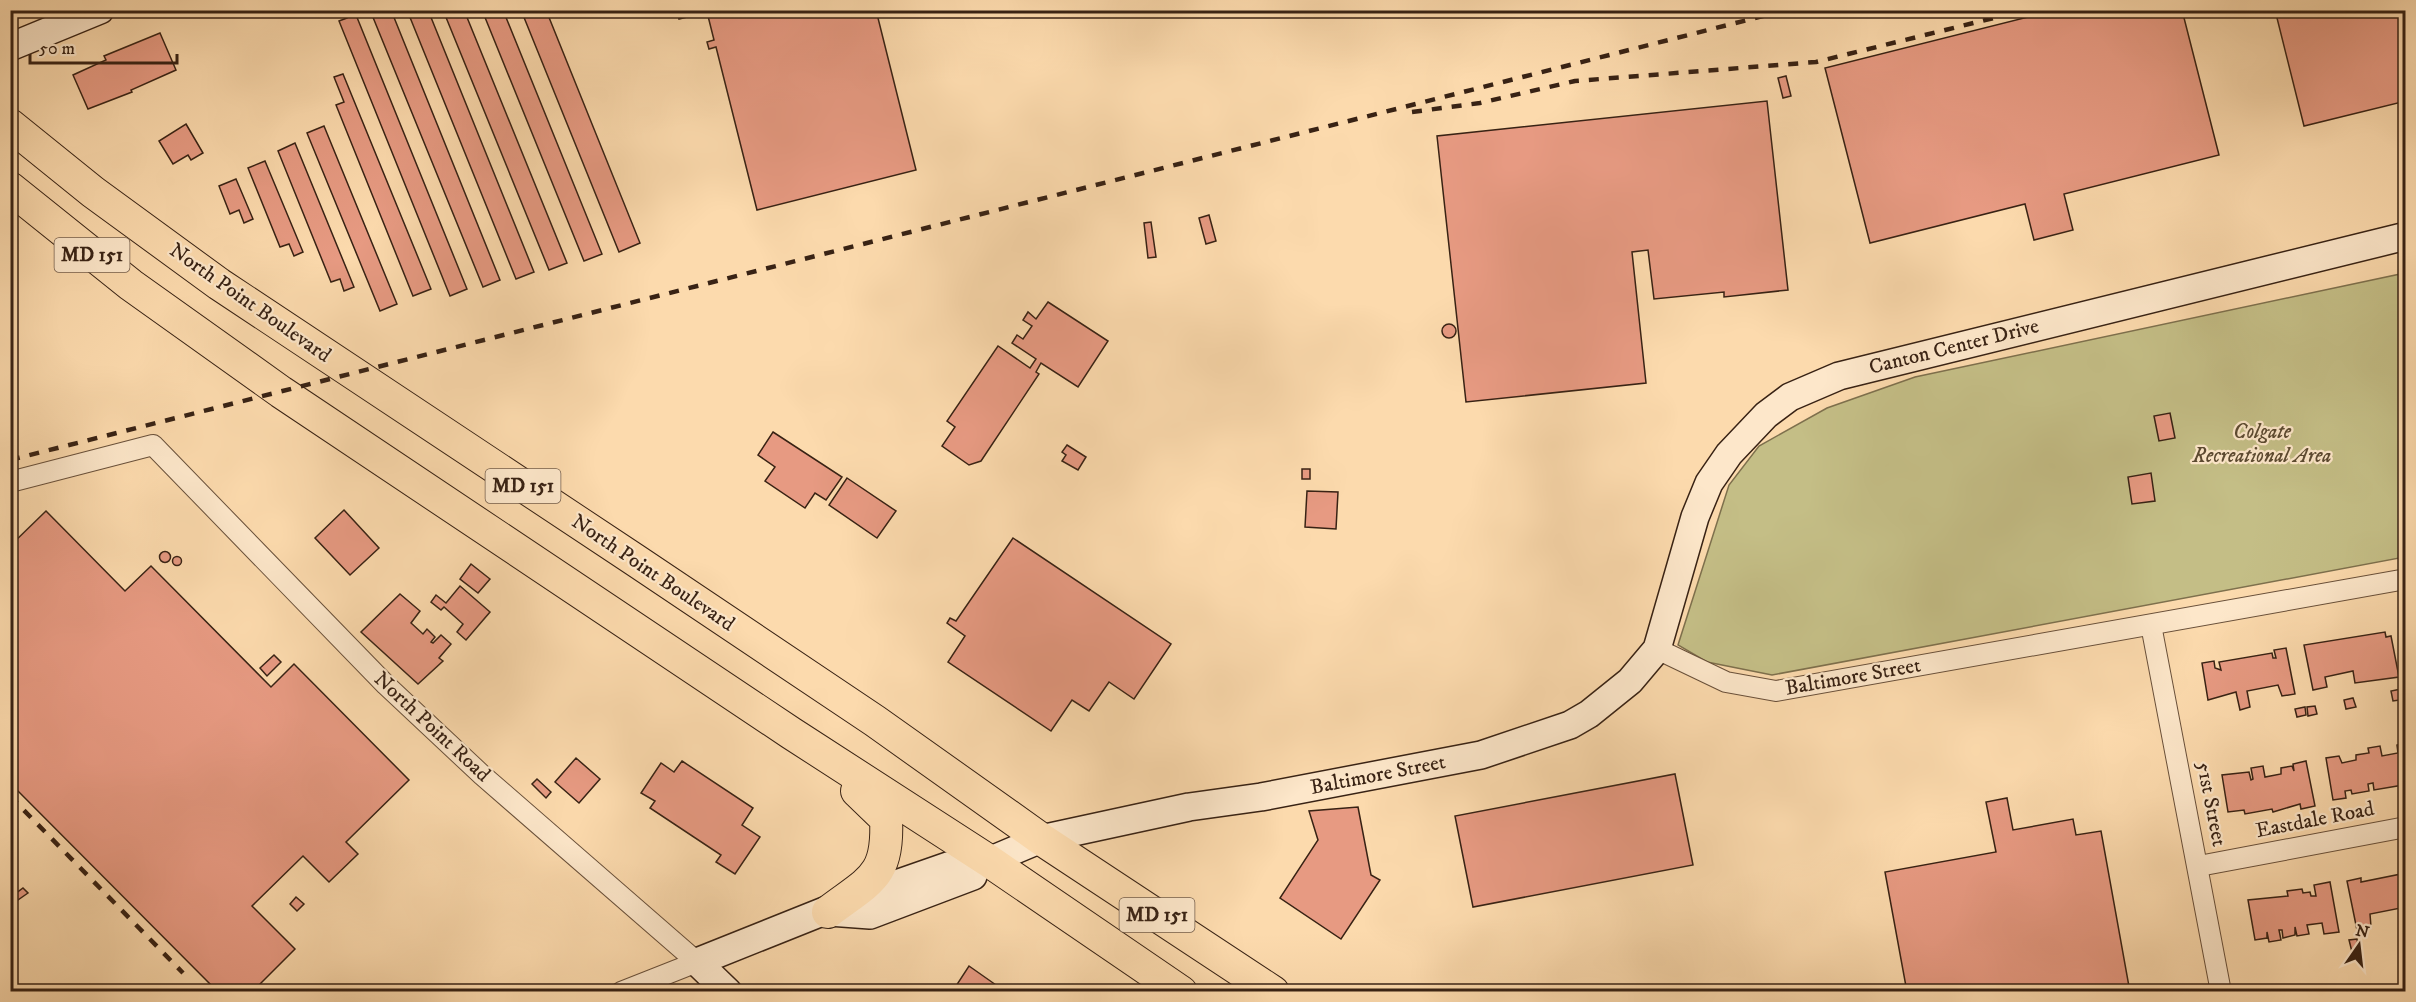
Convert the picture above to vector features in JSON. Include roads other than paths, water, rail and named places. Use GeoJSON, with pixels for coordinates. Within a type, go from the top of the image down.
{"type":"FeatureCollection","features":[{"type":"Feature","properties":{"kind":"main road","name":"North Point Boulevard"},"geometry":{"type":"LineString","coordinates":[[10,125],[93,192],[219,284],[856,708],[1041,839],[1273,992]]}},
{"type":"Feature","properties":{"kind":"main road","name":"MD 151"},"geometry":{"type":"LineString","coordinates":[[10,188],[80,246],[195,332],[791,733],[989,861],[1181,992]]}},
{"type":"Feature","properties":{"kind":"main road"},"geometry":{"type":"LineString","coordinates":[[791,733],[876,807],[886,819],[886,853],[880,869],[828,912]]}},
{"type":"Feature","properties":{"kind":"street"},"geometry":{"type":"LineString","coordinates":[[10,47],[100,10]]}},
{"type":"Feature","properties":{"kind":"street","name":"Canton Center Drive"},"geometry":{"type":"LineString","coordinates":[[1657,649],[1695,517],[1709,483],[1743,437],[1766,415],[1790,397],[1839,376],[2406,236]]}},
{"type":"Feature","properties":{"kind":"street","name":"North Point Road"},"geometry":{"type":"LineString","coordinates":[[10,482],[153,445],[386,685],[483,775],[697,962],[728,992]]}},
{"type":"Feature","properties":{"kind":"street","name":"Baltimore Street"},"geometry":{"type":"LineString","coordinates":[[621,992],[828,912],[862,896],[948,866],[989,861],[1041,839],[1189,807],[1261,797],[1395,772],[1481,754],[1544,735],[1589,714],[1610,699],[1646,665],[1657,649],[1726,682],[1776,691],[2406,579]]}},
{"type":"Feature","properties":{"kind":"street","name":"51st Street"},"geometry":{"type":"LineString","coordinates":[[2151,625],[2199,866],[2221,992]]}},
{"type":"Feature","properties":{"kind":"street","name":"Eastdale Road"},"geometry":{"type":"LineString","coordinates":[[2199,866],[2406,827]]}},
{"type":"Feature","properties":{"kind":"railway"},"geometry":{"type":"LineString","coordinates":[[10,460],[1787,10]]}},
{"type":"Feature","properties":{"kind":"railway"},"geometry":{"type":"LineString","coordinates":[[1412,112],[1480,103],[1575,81],[1816,62],[2026,10]]}},
{"type":"Feature","properties":{"kind":"railway"},"geometry":{"type":"LineString","coordinates":[[10,796],[183,973]]}},
{"type":"Feature","properties":{"kind":"park label","name":"Colgate Recreational Area"},"geometry":{"type":"Point","coordinates":[2262,444]}}]}
